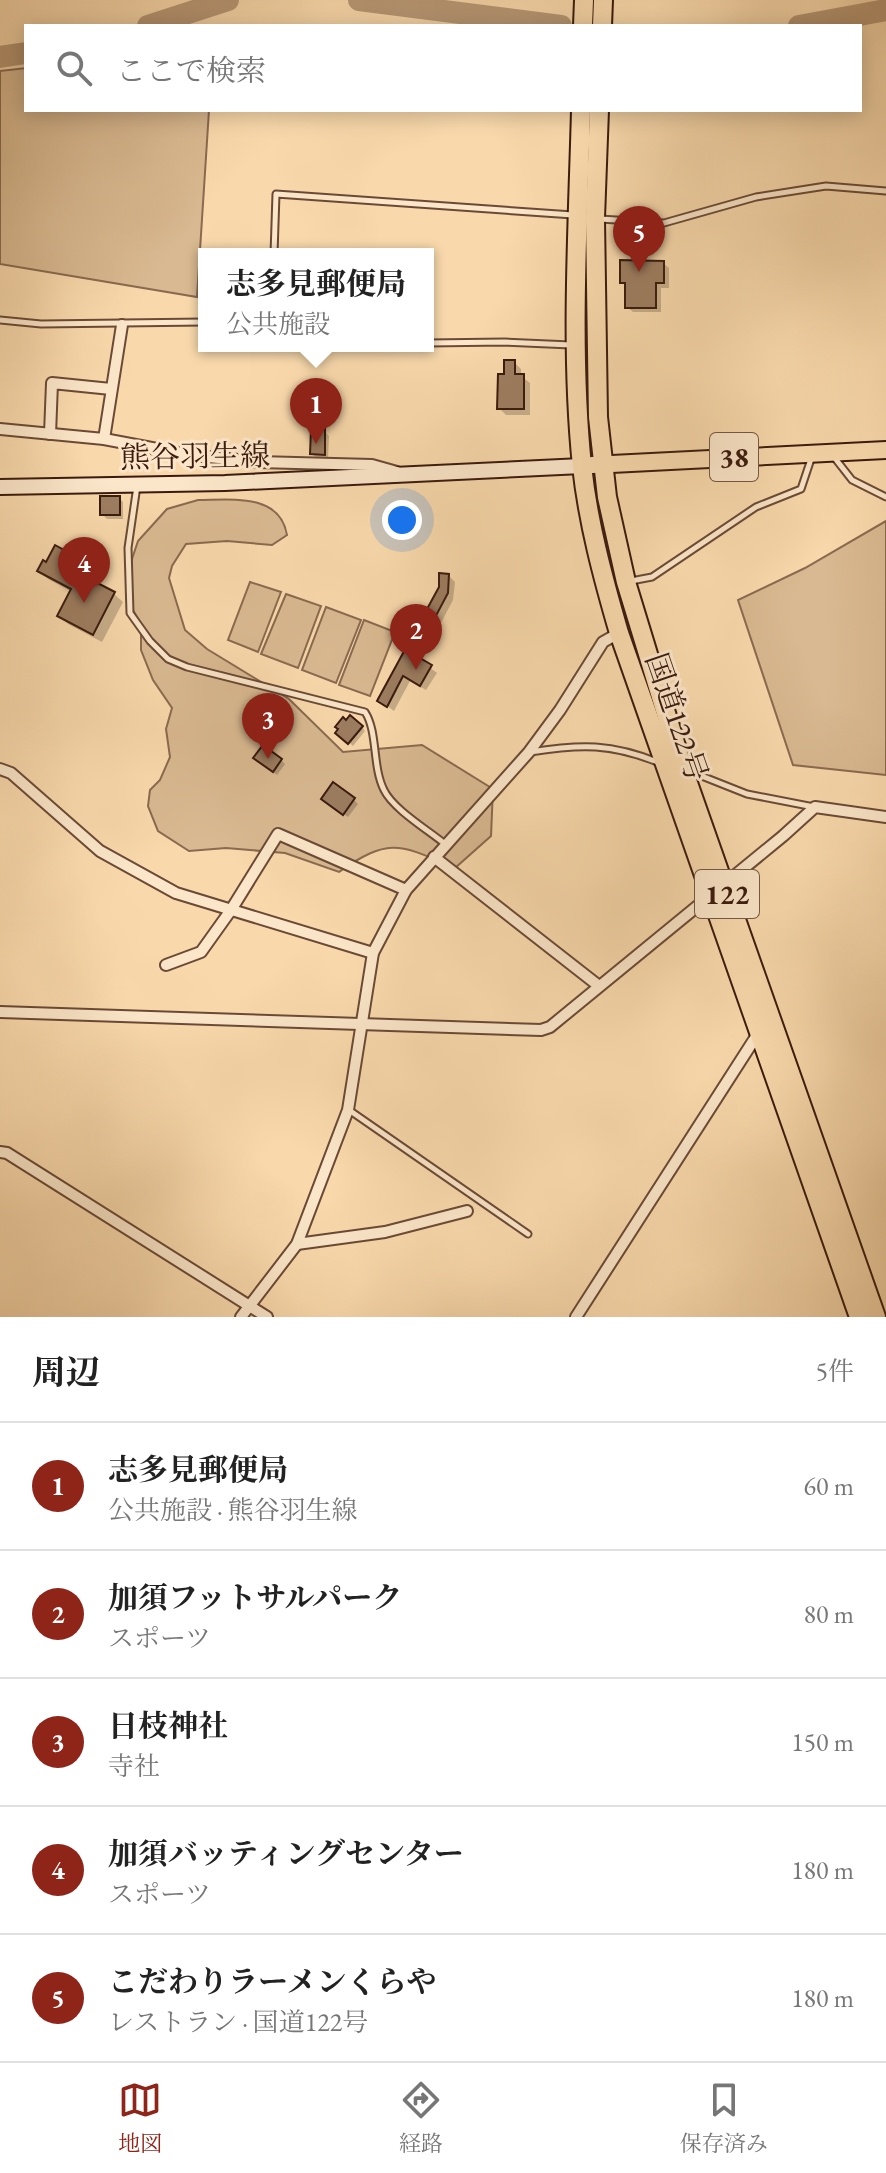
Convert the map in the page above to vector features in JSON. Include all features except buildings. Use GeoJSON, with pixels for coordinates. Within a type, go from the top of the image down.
{"type":"FeatureCollection","features":[{"type":"Feature","properties":{"kind":"highway"},"geometry":{"type":"LineString","coordinates":[[583,24],[584,0]]}},
{"type":"Feature","properties":{"kind":"highway"},"geometry":{"type":"LineString","coordinates":[[602,24],[603,0]]}},
{"type":"Feature","properties":{"kind":"highway","name":"国道122号"},"geometry":{"type":"LineString","coordinates":[[581,112],[607,497],[626,582],[760,1031],[859,1317]]}},
{"type":"Feature","properties":{"kind":"highway","name":"国道122号"},"geometry":{"type":"LineString","coordinates":[[599,112],[576,345],[582,466],[595,542],[619,633],[664,764],[716,890],[876,1317]]}},
{"type":"Feature","properties":{"kind":"main road","name":"38"},"geometry":{"type":"LineString","coordinates":[[582,466],[886,450]]}},
{"type":"Feature","properties":{"kind":"main road","name":"熊谷羽生線"},"geometry":{"type":"LineString","coordinates":[[0,487],[407,475],[582,466]]}},
{"type":"Feature","properties":{"kind":"street"},"geometry":{"type":"LineString","coordinates":[[104,439],[122,325]]}},
{"type":"Feature","properties":{"kind":"street"},"geometry":{"type":"LineString","coordinates":[[50,434],[52,383],[111,389]]}},
{"type":"Feature","properties":{"kind":"street"},"geometry":{"type":"LineString","coordinates":[[0,429],[104,439],[189,455],[258,462],[372,465],[407,475]]}},
{"type":"Feature","properties":{"kind":"street"},"geometry":{"type":"LineString","coordinates":[[241,1317],[297,1244],[348,1110],[373,953],[406,890],[529,752],[603,642],[619,633]]}},
{"type":"Feature","properties":{"kind":"street"},"geometry":{"type":"LineString","coordinates":[[0,769],[11,773],[100,851],[176,893],[373,953]]}},
{"type":"Feature","properties":{"kind":"street"},"geometry":{"type":"LineString","coordinates":[[0,1012],[541,1030],[550,1027],[815,807],[886,817]]}},
{"type":"Feature","properties":{"kind":"street"},"geometry":{"type":"LineString","coordinates":[[166,965],[201,952],[278,834],[406,890]]}},
{"type":"Feature","properties":{"kind":"street"},"geometry":{"type":"LineString","coordinates":[[434,857],[599,986]]}},
{"type":"Feature","properties":{"kind":"street"},"geometry":{"type":"LineString","coordinates":[[576,1317],[760,1031]]}},
{"type":"Feature","properties":{"kind":"street"},"geometry":{"type":"LineString","coordinates":[[0,1152],[7,1153],[267,1317]]}},
{"type":"Feature","properties":{"kind":"street"},"geometry":{"type":"LineString","coordinates":[[297,1244],[385,1232],[467,1211]]}},
{"type":"Feature","properties":{"kind":"lane"},"geometry":{"type":"LineString","coordinates":[[274,248],[276,194],[664,223],[756,197],[826,186],[886,191]]}},
{"type":"Feature","properties":{"kind":"lane"},"geometry":{"type":"LineString","coordinates":[[0,320],[122,325],[198,322]]}},
{"type":"Feature","properties":{"kind":"lane"},"geometry":{"type":"LineString","coordinates":[[434,343],[576,345]]}},
{"type":"Feature","properties":{"kind":"lane"},"geometry":{"type":"LineString","coordinates":[[831,453],[852,480],[886,497]]}},
{"type":"Feature","properties":{"kind":"lane"},"geometry":{"type":"LineString","coordinates":[[626,582],[652,577],[756,507],[801,489],[812,454]]}},
{"type":"Feature","properties":{"kind":"lane"},"geometry":{"type":"LineString","coordinates":[[137,484],[128,548],[130,613],[150,641],[168,659],[187,667],[365,712],[371,721],[371,737],[384,791],[395,804],[445,844]]}},
{"type":"Feature","properties":{"kind":"lane"},"geometry":{"type":"LineString","coordinates":[[529,752],[567,746],[608,746],[683,769],[747,794],[815,807]]}},
{"type":"Feature","properties":{"kind":"lane"},"geometry":{"type":"LineString","coordinates":[[348,1110],[528,1234]]}},
{"type":"Feature","properties":{"kind":"shaded area"},"geometry":{"type":"Polygon","coordinates":[[[24,68],[24,112],[209,112],[197,297],[0,264],[0,71],[24,68]]]}},
{"type":"Feature","properties":{"kind":"shaded area"},"geometry":{"type":"Polygon","coordinates":[[[198,500],[239,500],[265,505],[283,521],[287,535],[272,545],[227,541],[186,544],[172,566],[169,578],[185,630],[207,649],[289,699],[343,752],[422,745],[493,789],[491,836],[455,868],[396,848],[371,853],[339,872],[285,853],[226,848],[189,851],[158,831],[148,806],[150,790],[160,780],[170,757],[166,729],[172,708],[153,680],[141,650],[141,624],[129,603],[129,568],[138,541],[167,509],[198,500]]]}},
{"type":"Feature","properties":{"kind":"shaded area"},"geometry":{"type":"Polygon","coordinates":[[[886,521],[886,775],[793,765],[738,600],[805,568],[886,521]]]}},
{"type":"Feature","properties":{"kind":"shaded area"},"geometry":{"type":"Polygon","coordinates":[[[250,582],[281,592],[258,652],[228,640],[250,582]]]}},
{"type":"Feature","properties":{"kind":"shaded area"},"geometry":{"type":"Polygon","coordinates":[[[286,594],[321,606],[298,668],[261,654],[286,594]]]}},
{"type":"Feature","properties":{"kind":"shaded area"},"geometry":{"type":"Polygon","coordinates":[[[326,607],[361,620],[336,683],[302,670],[326,607]]]}},
{"type":"Feature","properties":{"kind":"shaded area"},"geometry":{"type":"Polygon","coordinates":[[[364,620],[395,632],[370,696],[339,685],[364,620]]]}},
{"type":"Feature","properties":{"kind":"waterway"},"geometry":{"type":"LineString","coordinates":[[154,24],[228,0]]}},
{"type":"Feature","properties":{"kind":"waterway"},"geometry":{"type":"LineString","coordinates":[[359,0],[545,24]]}},
{"type":"Feature","properties":{"kind":"waterway"},"geometry":{"type":"LineString","coordinates":[[810,24],[886,10]]}},
{"type":"Feature","properties":{"kind":"waterway"},"geometry":{"type":"LineString","coordinates":[[0,57],[24,53]]}},
{"type":"Feature","properties":{"kind":"place","name":"こだわりラーメンくらや"},"geometry":{"type":"Point","coordinates":[639,272]}},
{"type":"Feature","properties":{"kind":"place","name":"志多見郵便局"},"geometry":{"type":"Point","coordinates":[316,444]}},
{"type":"Feature","properties":{"kind":"place","name":"加須バッティングセンター"},"geometry":{"type":"Point","coordinates":[84,603]}},
{"type":"Feature","properties":{"kind":"place","name":"加須フットサルパーク"},"geometry":{"type":"Point","coordinates":[416,670]}},
{"type":"Feature","properties":{"kind":"place","name":"日枝神社"},"geometry":{"type":"Point","coordinates":[268,759]}}]}
